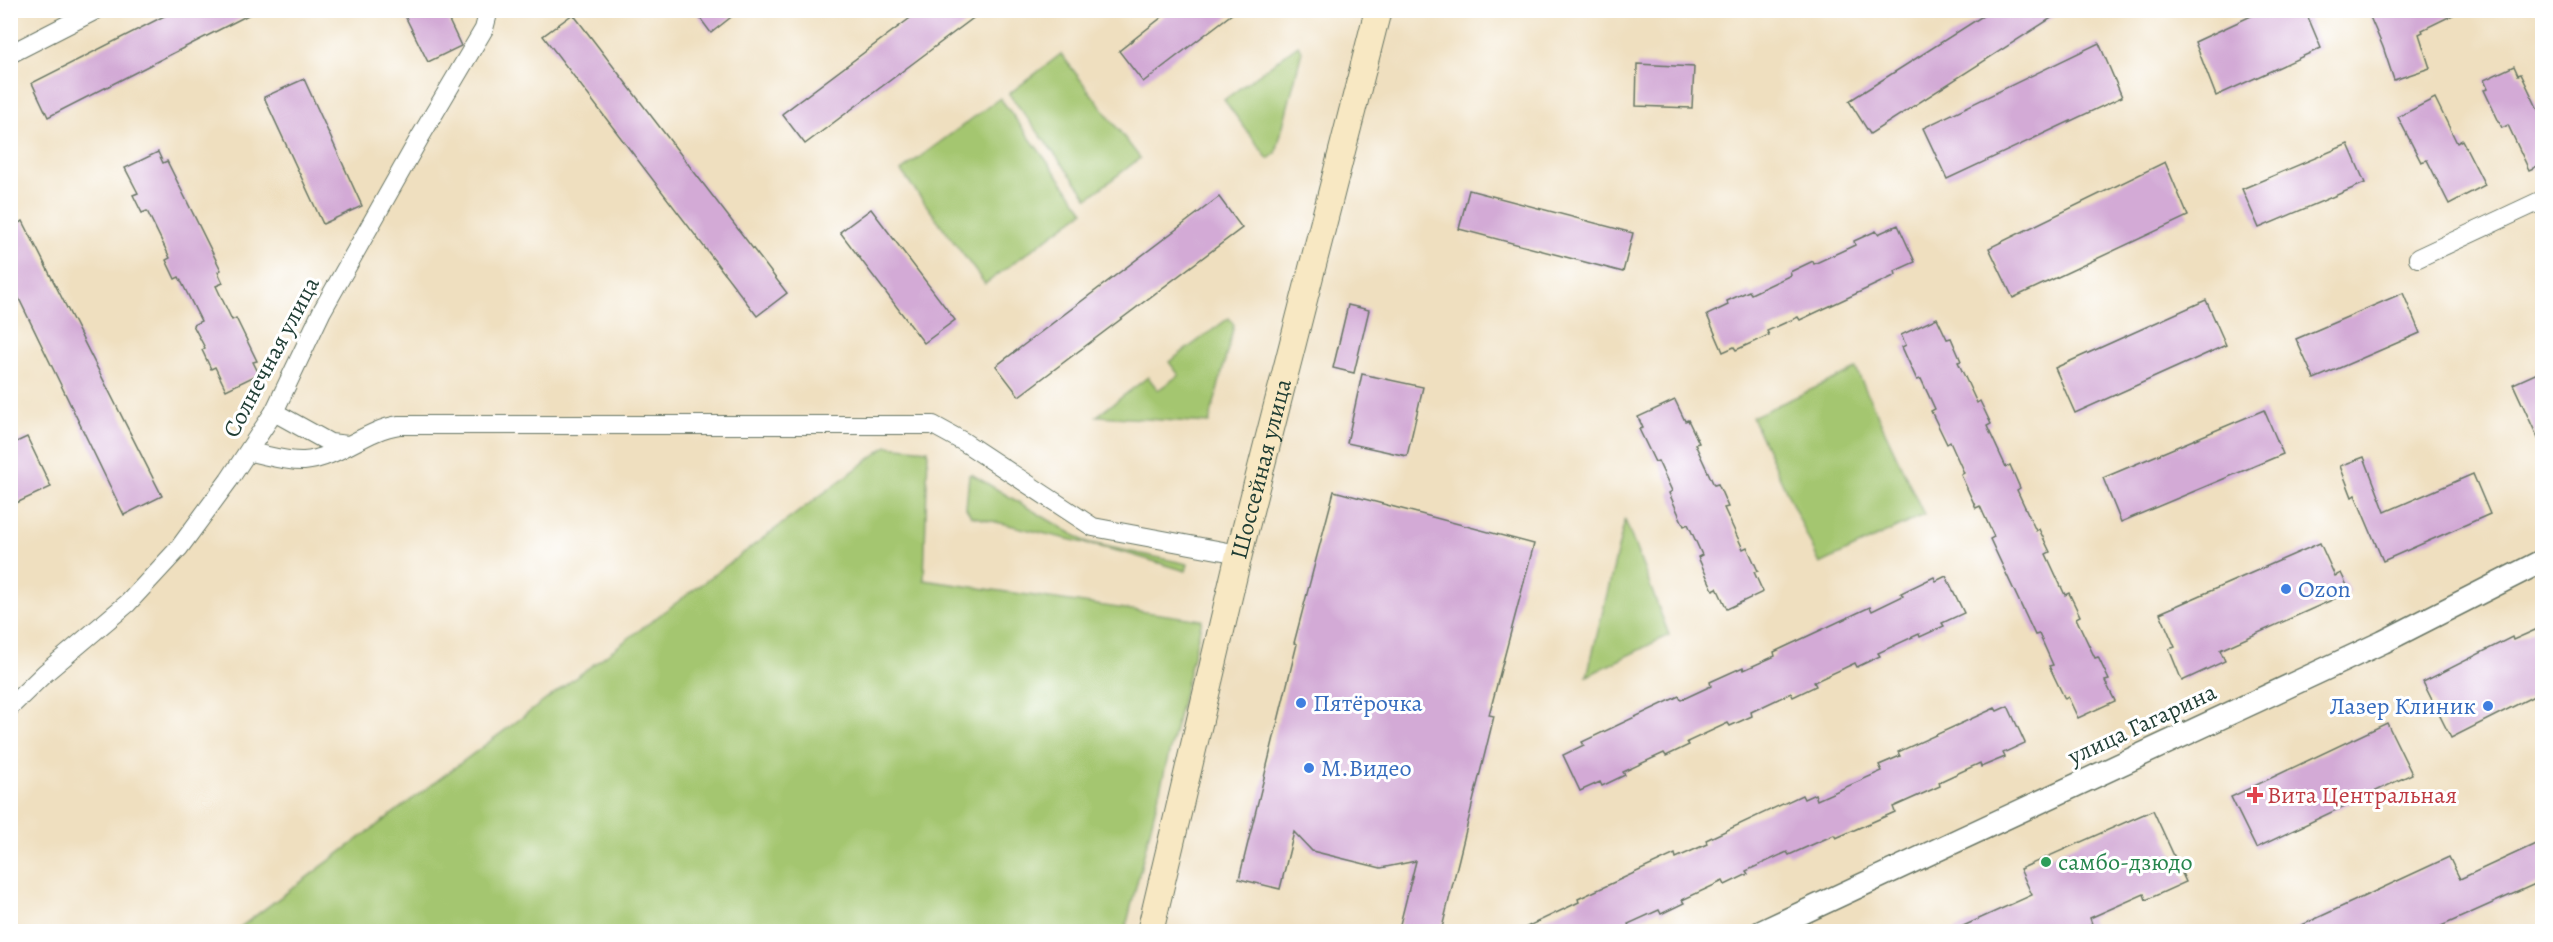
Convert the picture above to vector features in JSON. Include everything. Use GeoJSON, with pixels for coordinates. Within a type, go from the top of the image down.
{"type":"FeatureCollection","features":[{"type":"Feature","properties":{"kind":"main road","name":"Шоссейная улица"},"geometry":{"type":"LineString","coordinates":[[1150,932],[1239,554],[1378,10]]}},
{"type":"Feature","properties":{"kind":"street"},"geometry":{"type":"LineString","coordinates":[[10,54],[96,10]]}},
{"type":"Feature","properties":{"kind":"street","name":"Солнечная улица"},"geometry":{"type":"LineString","coordinates":[[10,707],[45,673],[128,603],[179,548],[249,452],[274,412],[322,311],[484,29],[489,10]]}},
{"type":"Feature","properties":{"kind":"street"},"geometry":{"type":"LineString","coordinates":[[2418,258],[2542,200]]}},
{"type":"Feature","properties":{"kind":"street"},"geometry":{"type":"LineString","coordinates":[[274,412],[330,442],[348,445]]}},
{"type":"Feature","properties":{"kind":"street"},"geometry":{"type":"LineString","coordinates":[[249,452],[302,461],[322,457],[385,427],[399,425],[933,425],[964,442],[1093,527],[1239,554]]}},
{"type":"Feature","properties":{"kind":"street","name":"улица Гагарина"},"geometry":{"type":"LineString","coordinates":[[1761,932],[2383,642],[2542,561]]}},
{"type":"Feature","properties":{"kind":"green space"},"geometry":{"type":"Polygon","coordinates":[[[1298,45],[1302,51],[1276,153],[1268,159],[1224,100],[1298,45]]]}},
{"type":"Feature","properties":{"kind":"green space"},"geometry":{"type":"Polygon","coordinates":[[[1061,54],[1140,158],[1088,198],[1009,94],[1061,54]]]}},
{"type":"Feature","properties":{"kind":"green space"},"geometry":{"type":"Polygon","coordinates":[[[1000,98],[1084,211],[985,284],[901,171],[1000,98]]]}},
{"type":"Feature","properties":{"kind":"green space"},"geometry":{"type":"Polygon","coordinates":[[[1229,318],[1234,325],[1209,423],[1097,416],[1148,377],[1158,390],[1179,375],[1169,362],[1229,318]]]}},
{"type":"Feature","properties":{"kind":"green space"},"geometry":{"type":"Polygon","coordinates":[[[1856,369],[1924,515],[1820,564],[1752,417],[1856,369]]]}},
{"type":"Feature","properties":{"kind":"green space"},"geometry":{"type":"Polygon","coordinates":[[[887,446],[928,450],[924,580],[1202,620],[1125,931],[235,931],[887,446]]]}},
{"type":"Feature","properties":{"kind":"green space"},"geometry":{"type":"Polygon","coordinates":[[[971,474],[1086,542],[1188,564],[1186,571],[1126,553],[971,516],[966,508],[969,475],[971,474]]]}},
{"type":"Feature","properties":{"kind":"green space"},"geometry":{"type":"Polygon","coordinates":[[[1625,520],[1669,635],[1587,676],[1625,520]]]}},
{"type":"Feature","properties":{"kind":"building"},"geometry":{"type":"Polygon","coordinates":[[[176,10],[258,10],[48,117],[32,83],[176,10]]]}},
{"type":"Feature","properties":{"kind":"building"},"geometry":{"type":"Polygon","coordinates":[[[402,10],[444,10],[461,46],[428,62],[402,10]]]}},
{"type":"Feature","properties":{"kind":"building"},"geometry":{"type":"Polygon","coordinates":[[[694,10],[740,10],[711,33],[694,10]]]}},
{"type":"Feature","properties":{"kind":"building"},"geometry":{"type":"Polygon","coordinates":[[[921,10],[984,10],[805,144],[782,114],[921,10]]]}},
{"type":"Feature","properties":{"kind":"building"},"geometry":{"type":"Polygon","coordinates":[[[1171,10],[1237,10],[1143,82],[1119,51],[1171,10]]]}},
{"type":"Feature","properties":{"kind":"building"},"geometry":{"type":"Polygon","coordinates":[[[1992,10],[2064,10],[1870,134],[1849,101],[1992,10]]]}},
{"type":"Feature","properties":{"kind":"building"},"geometry":{"type":"Polygon","coordinates":[[[2264,10],[2305,10],[2321,48],[2216,96],[2195,42],[2264,10]]]}},
{"type":"Feature","properties":{"kind":"building"},"geometry":{"type":"Polygon","coordinates":[[[2367,10],[2463,10],[2422,30],[2423,32],[2419,34],[2430,68],[2394,80],[2367,10]]]}},
{"type":"Feature","properties":{"kind":"building"},"geometry":{"type":"Polygon","coordinates":[[[573,14],[787,293],[757,316],[543,36],[573,14]]]}},
{"type":"Feature","properties":{"kind":"building"},"geometry":{"type":"Polygon","coordinates":[[[2099,43],[2122,97],[1947,179],[1923,128],[2099,43]]]}},
{"type":"Feature","properties":{"kind":"building"},"geometry":{"type":"Polygon","coordinates":[[[1637,64],[1694,67],[1692,108],[1636,106],[1637,64]]]}},
{"type":"Feature","properties":{"kind":"building"},"geometry":{"type":"Polygon","coordinates":[[[2514,66],[2518,75],[2521,74],[2542,118],[2542,164],[2529,170],[2508,125],[2502,128],[2484,90],[2488,89],[2484,80],[2514,66]]]}},
{"type":"Feature","properties":{"kind":"building"},"geometry":{"type":"Polygon","coordinates":[[[304,79],[362,206],[323,224],[264,97],[304,79]]]}},
{"type":"Feature","properties":{"kind":"building"},"geometry":{"type":"Polygon","coordinates":[[[2435,98],[2457,143],[2462,140],[2485,185],[2449,204],[2427,160],[2421,162],[2398,117],[2435,98]]]}},
{"type":"Feature","properties":{"kind":"building"},"geometry":{"type":"Polygon","coordinates":[[[2348,144],[2365,183],[2259,228],[2242,189],[2348,144]]]}},
{"type":"Feature","properties":{"kind":"building"},"geometry":{"type":"Polygon","coordinates":[[[158,152],[163,163],[167,161],[221,270],[218,272],[223,283],[216,286],[232,320],[236,318],[257,361],[253,362],[259,374],[226,390],[215,367],[211,369],[202,350],[205,348],[193,325],[201,321],[179,277],[175,279],[166,260],[170,258],[147,211],[142,213],[133,195],[138,193],[125,168],[158,152]]]}},
{"type":"Feature","properties":{"kind":"building"},"geometry":{"type":"Polygon","coordinates":[[[2165,162],[2188,216],[2013,298],[1989,248],[2165,162]]]}},
{"type":"Feature","properties":{"kind":"building"},"geometry":{"type":"Polygon","coordinates":[[[1469,190],[1633,233],[1623,272],[1459,229],[1469,190]]]}},
{"type":"Feature","properties":{"kind":"building"},"geometry":{"type":"Polygon","coordinates":[[[1219,197],[1242,228],[1019,396],[996,366],[1219,197]]]}},
{"type":"Feature","properties":{"kind":"building"},"geometry":{"type":"Polygon","coordinates":[[[871,209],[955,320],[924,343],[840,232],[871,209]]]}},
{"type":"Feature","properties":{"kind":"building"},"geometry":{"type":"Polygon","coordinates":[[[23,221],[162,496],[124,515],[10,280],[10,227],[23,221]]]}},
{"type":"Feature","properties":{"kind":"building"},"geometry":{"type":"Polygon","coordinates":[[[1898,225],[1915,262],[1895,271],[1896,275],[1800,320],[1798,317],[1767,331],[1769,335],[1736,350],[1734,347],[1723,352],[1707,315],[1728,305],[1727,301],[1749,291],[1751,294],[1791,275],[1790,272],[1813,261],[1814,264],[1855,245],[1854,241],[1876,231],[1878,234],[1898,225]]]}},
{"type":"Feature","properties":{"kind":"building"},"geometry":{"type":"Polygon","coordinates":[[[2403,293],[2420,333],[2314,379],[2296,339],[2403,293]]]}},
{"type":"Feature","properties":{"kind":"building"},"geometry":{"type":"Polygon","coordinates":[[[2206,300],[2226,345],[2075,413],[2055,368],[2206,300]]]}},
{"type":"Feature","properties":{"kind":"building"},"geometry":{"type":"Polygon","coordinates":[[[1348,305],[1369,310],[1354,373],[1333,368],[1348,305]]]}},
{"type":"Feature","properties":{"kind":"building"},"geometry":{"type":"Polygon","coordinates":[[[1937,318],[1947,339],[1951,338],[1961,361],[1958,362],[1977,403],[1980,401],[1991,424],[1987,426],[2006,467],[2010,465],[2020,488],[2017,490],[2036,531],[2039,529],[2050,552],[2046,554],[2065,595],[2069,593],[2080,616],[2076,618],[2095,658],[2098,657],[2109,680],[2105,681],[2115,701],[2078,718],[2068,697],[2065,699],[2049,666],[2053,665],[2039,634],[2035,635],[1990,539],[1994,537],[1980,506],[1976,508],[1961,475],[1964,473],[1950,442],[1947,444],[1931,411],[1935,409],[1921,379],[1917,380],[1902,347],[1906,345],[1901,335],[1937,318]]]}},
{"type":"Feature","properties":{"kind":"building"},"geometry":{"type":"Polygon","coordinates":[[[2542,371],[2542,447],[2513,384],[2542,371]]]}},
{"type":"Feature","properties":{"kind":"building"},"geometry":{"type":"Polygon","coordinates":[[[1362,374],[1423,387],[1407,456],[1347,443],[1362,374]]]}},
{"type":"Feature","properties":{"kind":"building"},"geometry":{"type":"Polygon","coordinates":[[[1675,400],[1699,443],[1695,444],[1714,485],[1718,484],[1728,507],[1724,508],[1743,549],[1747,547],[1758,571],[1754,572],[1763,592],[1727,609],[1717,588],[1713,590],[1698,557],[1702,555],[1688,524],[1684,526],[1669,493],[1672,491],[1639,429],[1643,428],[1638,417],[1675,400]]]}},
{"type":"Feature","properties":{"kind":"building"},"geometry":{"type":"Polygon","coordinates":[[[2264,410],[2283,454],[2121,522],[2103,478],[2264,410]]]}},
{"type":"Feature","properties":{"kind":"building"},"geometry":{"type":"Polygon","coordinates":[[[27,437],[51,487],[10,506],[10,445],[27,437]]]}},
{"type":"Feature","properties":{"kind":"building"},"geometry":{"type":"Polygon","coordinates":[[[2364,457],[2385,512],[2473,474],[2490,514],[2383,561],[2355,495],[2352,497],[2340,466],[2364,457]]]}},
{"type":"Feature","properties":{"kind":"building"},"geometry":{"type":"Polygon","coordinates":[[[1334,491],[1534,544],[1489,715],[1494,716],[1441,932],[1398,932],[1416,861],[1381,868],[1312,851],[1294,832],[1280,889],[1239,879],[1297,644],[1294,643],[1334,491]]]}},
{"type":"Feature","properties":{"kind":"building"},"geometry":{"type":"Polygon","coordinates":[[[2320,543],[2335,576],[2341,573],[2350,592],[2220,650],[2225,661],[2182,681],[2169,649],[2175,647],[2160,613],[2320,543]]]}},
{"type":"Feature","properties":{"kind":"building"},"geometry":{"type":"Polygon","coordinates":[[[1946,576],[1964,613],[1942,623],[1944,626],[1920,637],[1919,634],[1878,653],[1880,656],[1857,667],[1855,663],[1814,682],[1816,686],[1793,697],[1791,693],[1751,712],[1752,716],[1730,726],[1728,723],[1687,742],[1689,745],[1666,756],[1664,753],[1623,772],[1625,775],[1602,786],[1600,782],[1580,791],[1563,755],[1584,745],[1582,742],[1679,696],[1681,700],[1711,686],[1710,682],[1743,667],[1744,670],[1775,656],[1774,652],[1870,607],[1872,611],[1903,596],[1901,593],[1934,577],[1936,581],[1946,576]]]}},
{"type":"Feature","properties":{"kind":"building"},"geometry":{"type":"Polygon","coordinates":[[[2542,627],[2542,692],[2451,738],[2423,682],[2512,637],[2513,640],[2542,627]]]}},
{"type":"Feature","properties":{"kind":"building"},"geometry":{"type":"Polygon","coordinates":[[[2008,706],[2025,743],[2003,753],[2005,757],[1981,767],[1980,763],[1939,782],[1940,786],[1893,807],[1895,812],[1836,838],[1834,835],[1789,855],[1787,852],[1746,871],[1748,874],[1725,885],[1723,881],[1682,900],[1684,903],[1661,914],[1659,910],[1628,924],[1632,932],[1516,932],[1579,902],[1578,899],[1675,854],[1676,858],[1707,844],[1706,840],[1802,795],[1804,799],[1815,794],[1817,800],[1882,771],[1879,765],[1900,756],[1898,752],[1995,708],[1997,711],[2008,706]]]}},
{"type":"Feature","properties":{"kind":"building"},"geometry":{"type":"Polygon","coordinates":[[[2387,723],[2412,774],[2256,848],[2231,797],[2387,723]]]}},
{"type":"Feature","properties":{"kind":"building"},"geometry":{"type":"Polygon","coordinates":[[[2153,810],[2186,882],[2146,900],[2144,894],[2090,918],[2092,924],[2075,932],[1950,932],[2032,895],[2020,869],[2153,810]]]}},
{"type":"Feature","properties":{"kind":"building"},"geometry":{"type":"Polygon","coordinates":[[[2542,841],[2542,881],[2428,932],[2287,932],[2449,857],[2460,879],[2542,841]]]}},
{"type":"Feature","properties":{"kind":"place","name":"Ozon"},"geometry":{"type":"Point","coordinates":[2286,589]}},
{"type":"Feature","properties":{"kind":"place","name":"Пятёрочка"},"geometry":{"type":"Point","coordinates":[1301,703]}},
{"type":"Feature","properties":{"kind":"place","name":"Лазер Клиник"},"geometry":{"type":"Point","coordinates":[2488,706]}},
{"type":"Feature","properties":{"kind":"place","name":"М.Видео"},"geometry":{"type":"Point","coordinates":[1309,768]}},
{"type":"Feature","properties":{"kind":"place","name":"Вита Центральная"},"geometry":{"type":"Point","coordinates":[2255,795]}},
{"type":"Feature","properties":{"kind":"place","name":"самбо-дзюдо"},"geometry":{"type":"Point","coordinates":[2046,862]}}]}
